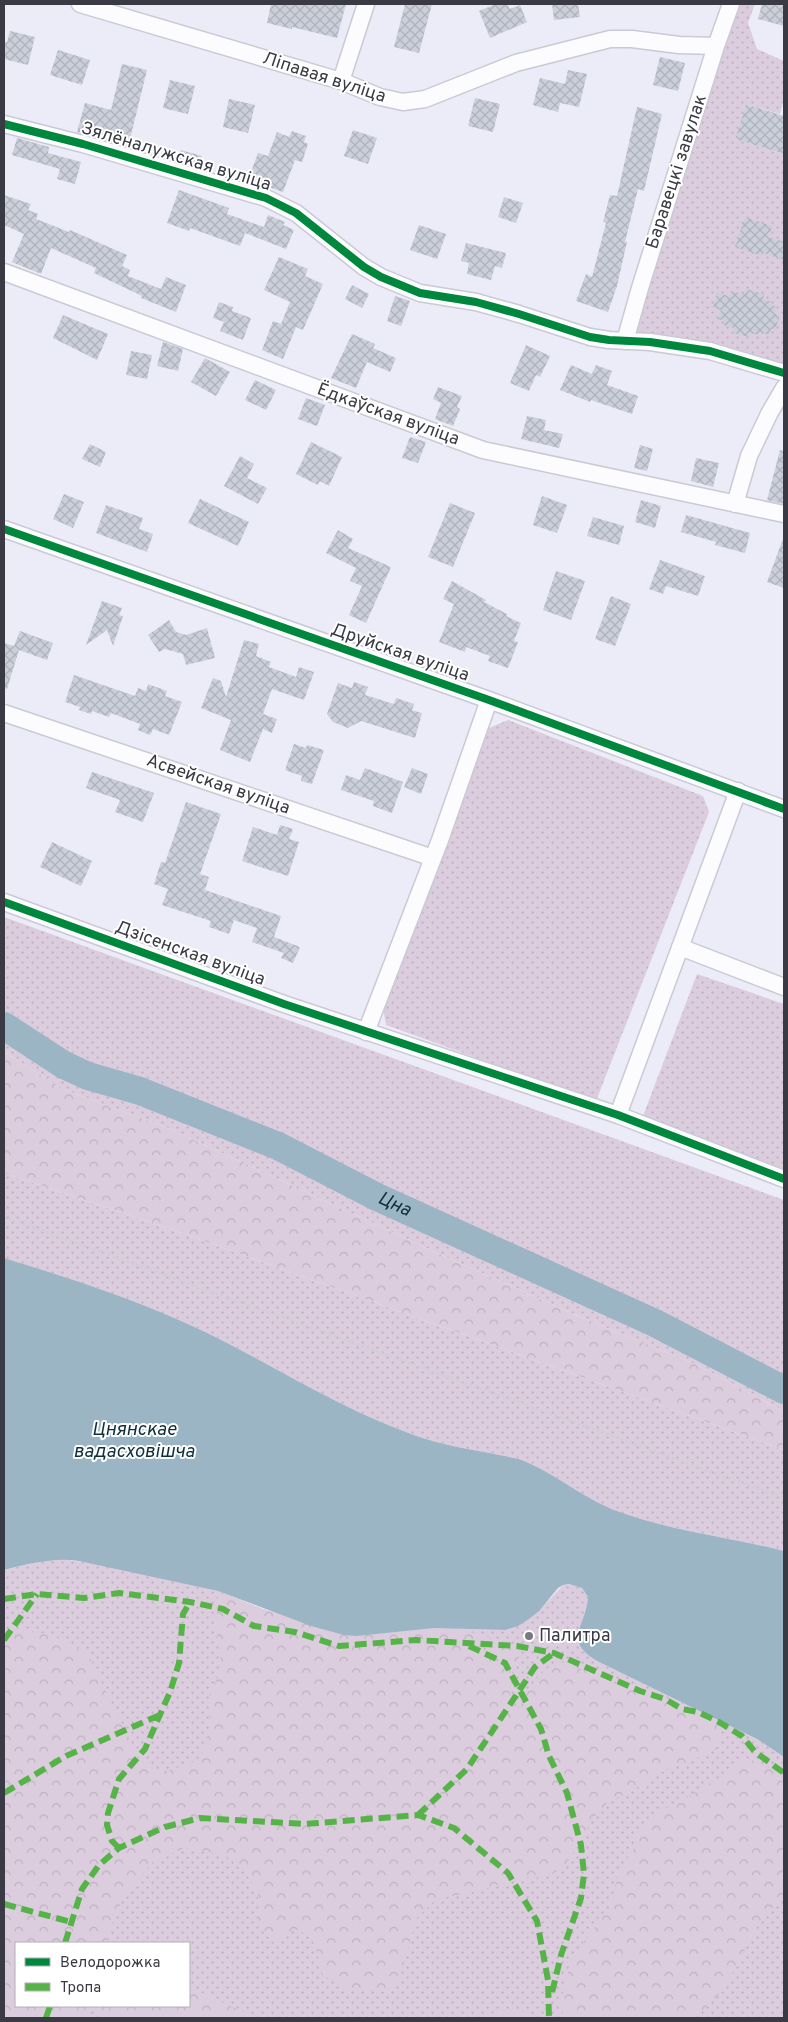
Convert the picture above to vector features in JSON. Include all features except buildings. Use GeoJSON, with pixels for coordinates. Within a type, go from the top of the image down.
{"type":"FeatureCollection","features":[{"type":"Feature","properties":{"kind":"street","name":"Ліпавая вуліца"},"geometry":{"type":"LineString","coordinates":[[80,4],[341,81],[380,97],[403,102],[425,99],[516,63],[610,39],[716,46]]}},
{"type":"Feature","properties":{"kind":"street"},"geometry":{"type":"LineString","coordinates":[[341,81],[366,4]]}},
{"type":"Feature","properties":{"kind":"street","name":"Баравецкі завулак"},"geometry":{"type":"LineString","coordinates":[[625,341],[716,46],[731,4]]}},
{"type":"Feature","properties":{"kind":"street","name":"Зялёналужская вуліца"},"geometry":{"type":"LineString","coordinates":[[4,124],[84,144],[266,198],[296,213],[364,267],[381,277],[413,290],[476,302],[590,337],[650,342],[710,351],[784,373]]}},
{"type":"Feature","properties":{"kind":"street","name":"Ёдкаўская вуліца"},"geometry":{"type":"LineString","coordinates":[[4,272],[483,450],[784,514]]}},
{"type":"Feature","properties":{"kind":"street"},"geometry":{"type":"LineString","coordinates":[[735,504],[749,456],[761,429],[782,395]]}},
{"type":"Feature","properties":{"kind":"street","name":"Друйская вуліца"},"geometry":{"type":"LineString","coordinates":[[4,529],[489,700],[784,809]]}},
{"type":"Feature","properties":{"kind":"street"},"geometry":{"type":"LineString","coordinates":[[366,1032],[433,858],[489,700]]}},
{"type":"Feature","properties":{"kind":"street","name":"Асвейская вуліца"},"geometry":{"type":"LineString","coordinates":[[4,712],[433,858]]}},
{"type":"Feature","properties":{"kind":"street"},"geometry":{"type":"LineString","coordinates":[[618,1116],[738,791]]}},
{"type":"Feature","properties":{"kind":"street","name":"Дзісенская вуліца"},"geometry":{"type":"LineString","coordinates":[[4,902],[284,1004],[618,1116],[784,1179]]}},
{"type":"Feature","properties":{"kind":"street"},"geometry":{"type":"LineString","coordinates":[[680,947],[784,987]]}},
{"type":"Feature","properties":{"kind":"path"},"geometry":{"type":"LineString","coordinates":[[4,1217],[784,1498]]}},
{"type":"Feature","properties":{"kind":"green space"},"geometry":{"type":"Polygon","coordinates":[[[731,4],[755,4],[748,23],[757,49],[784,61],[784,98],[780,114],[746,104],[735,139],[784,154],[784,373],[625,341],[731,4]]]}},
{"type":"Feature","properties":{"kind":"green space"},"geometry":{"type":"Polygon","coordinates":[[[508,720],[703,796],[709,812],[596,1101],[386,1025],[382,1003],[489,728],[508,720]]]}},
{"type":"Feature","properties":{"kind":"green space"},"geometry":{"type":"Polygon","coordinates":[[[4,917],[784,1200],[784,1411],[695,1364],[578,1316],[446,1257],[168,1128],[65,1090],[4,1052],[4,917]]]}},
{"type":"Feature","properties":{"kind":"green space"},"geometry":{"type":"Polygon","coordinates":[[[697,974],[784,1004],[784,1170],[643,1116],[697,974]]]}},
{"type":"Feature","properties":{"kind":"green space"},"geometry":{"type":"Polygon","coordinates":[[[4,1052],[65,1090],[168,1128],[446,1257],[578,1316],[695,1364],[784,1411],[784,1450],[182,1233],[4,1173],[4,1052]]]}},
{"type":"Feature","properties":{"kind":"green space"},"geometry":{"type":"Polygon","coordinates":[[[4,1173],[182,1233],[784,1450],[784,1551],[658,1524],[617,1511],[604,1506],[532,1464],[519,1459],[447,1445],[394,1427],[337,1402],[227,1343],[152,1308],[4,1258],[4,1173]]]}},
{"type":"Feature","properties":{"kind":"green space"},"geometry":{"type":"Polygon","coordinates":[[[62,1559],[97,1564],[218,1591],[263,1609],[357,1636],[434,1628],[505,1630],[548,1601],[563,1585],[569,1584],[582,1588],[588,1597],[579,1640],[581,1647],[588,1654],[599,1662],[757,1739],[784,1757],[784,2018],[4,2018],[4,1570],[47,1560],[62,1559]]]}},
{"type":"Feature","properties":{"kind":"green space"},"geometry":{"type":"Polygon","coordinates":[[[218,1591],[263,1609],[344,1635],[357,1636],[414,1629],[454,1627],[524,1648],[514,1665],[509,1692],[519,1709],[538,1677],[558,1661],[665,1699],[682,1709],[698,1712],[719,1722],[721,1741],[718,1748],[657,1774],[635,1789],[607,1803],[594,1817],[564,1868],[545,1877],[521,1878],[478,1891],[436,1899],[417,1918],[399,1979],[384,1992],[346,1989],[321,1974],[315,1946],[308,1936],[302,1932],[294,1929],[272,1942],[259,1923],[258,1892],[245,1872],[225,1855],[184,1848],[153,1862],[127,1891],[114,1918],[108,1942],[15,1942],[15,2007],[190,2007],[190,1987],[256,2018],[107,2018],[92,2008],[89,2018],[4,2018],[4,1629],[49,1634],[87,1652],[138,1758],[152,1769],[168,1771],[199,1760],[210,1730],[209,1696],[222,1668],[216,1629],[218,1591]]]}},
{"type":"Feature","properties":{"kind":"green space"},"geometry":{"type":"Polygon","coordinates":[[[744,1757],[768,1767],[784,1782],[784,1893],[757,1927],[723,1991],[694,2018],[563,2018],[561,2000],[572,1957],[610,1908],[619,1870],[633,1850],[639,1830],[651,1815],[681,1801],[732,1770],[744,1757]]]}},
{"type":"Feature","properties":{"kind":"green space"},"geometry":{"type":"Polygon","coordinates":[[[502,2010],[529,2012],[537,2018],[484,2018],[502,2010]]]}},
{"type":"Feature","properties":{"kind":"water","name":"Цнянскае вадасховішча"},"geometry":{"type":"Polygon","coordinates":[[[4,1258],[103,1290],[176,1318],[337,1402],[394,1427],[447,1445],[519,1459],[532,1464],[604,1506],[617,1511],[658,1524],[784,1551],[784,1757],[757,1739],[599,1662],[588,1654],[581,1647],[578,1633],[588,1597],[582,1588],[569,1584],[558,1588],[539,1611],[529,1619],[518,1626],[505,1630],[434,1628],[357,1636],[344,1635],[311,1626],[218,1591],[79,1561],[60,1560],[32,1563],[4,1570],[4,1258]]]}},
{"type":"Feature","properties":{"kind":"waterway","name":"Цна"},"geometry":{"type":"LineString","coordinates":[[4,1026],[64,1065],[88,1076],[140,1091],[278,1146],[377,1197],[655,1323],[784,1390]]}},
{"type":"Feature","properties":{"kind":"marked path"},"geometry":{"type":"LineString","coordinates":[[4,1599],[37,1594],[84,1598],[119,1593],[190,1602],[223,1609],[254,1626],[295,1632],[339,1646],[416,1640],[517,1646],[554,1653],[640,1691],[665,1699],[682,1709],[698,1712],[719,1722],[742,1736],[755,1752],[784,1773]]}},
{"type":"Feature","properties":{"kind":"marked path"},"geometry":{"type":"LineString","coordinates":[[4,1640],[37,1594]]}},
{"type":"Feature","properties":{"kind":"marked path"},"geometry":{"type":"LineString","coordinates":[[119,1848],[112,1841],[107,1825],[108,1813],[119,1779],[145,1749],[170,1692],[179,1663],[183,1614],[190,1602]]}},
{"type":"Feature","properties":{"kind":"marked path"},"geometry":{"type":"LineString","coordinates":[[469,1646],[505,1663],[541,1729],[549,1756],[567,1793],[581,1845],[584,1874],[581,1898],[561,1955],[551,1997]]}},
{"type":"Feature","properties":{"kind":"marked path"},"geometry":{"type":"LineString","coordinates":[[418,1815],[467,1769],[535,1667],[554,1653]]}},
{"type":"Feature","properties":{"kind":"marked path"},"geometry":{"type":"LineString","coordinates":[[4,1793],[66,1756],[160,1715]]}},
{"type":"Feature","properties":{"kind":"marked path"},"geometry":{"type":"LineString","coordinates":[[65,1942],[82,1889],[99,1865],[119,1848],[165,1827],[200,1818],[305,1824],[418,1815],[454,1828],[508,1873],[537,1921],[548,1980],[549,2018]]}},
{"type":"Feature","properties":{"kind":"marked path"},"geometry":{"type":"LineString","coordinates":[[4,1904],[71,1922]]}},
{"type":"Feature","properties":{"kind":"marked path"},"geometry":{"type":"LineString","coordinates":[[46,2018],[50,2007]]}},
{"type":"Feature","properties":{"kind":"cycle path"},"geometry":{"type":"LineString","coordinates":[[4,124],[83,144],[266,198],[296,213],[364,267],[381,277],[420,293],[476,302],[590,337],[650,342],[710,351],[784,373]]}},
{"type":"Feature","properties":{"kind":"cycle path"},"geometry":{"type":"LineString","coordinates":[[4,529],[489,700],[784,809]]}},
{"type":"Feature","properties":{"kind":"cycle path"},"geometry":{"type":"LineString","coordinates":[[4,902],[284,1004],[618,1115],[784,1179]]}},
{"type":"Feature","properties":{"kind":"place","name":"Палитра"},"geometry":{"type":"Point","coordinates":[529,1636]}}]}
